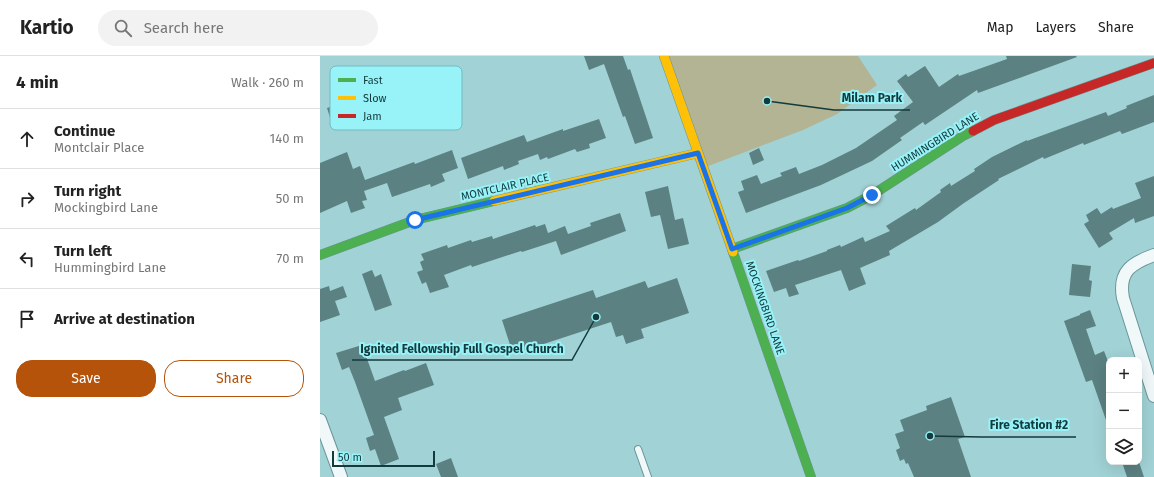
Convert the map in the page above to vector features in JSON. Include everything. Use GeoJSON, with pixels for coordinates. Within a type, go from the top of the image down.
{"type":"FeatureCollection","features":[{"type":"Feature","properties":{"kind":"street","name":"MOCKINGBIRD LANE"},"geometry":{"type":"LineString","coordinates":[[664,56],[811,477]]}},
{"type":"Feature","properties":{"kind":"street","name":"HUMMINGBIRD LANE"},"geometry":{"type":"LineString","coordinates":[[732,249],[860,202],[963,136],[994,120],[1154,63]]}},
{"type":"Feature","properties":{"kind":"street","name":"MONTCLAIR PLACE"},"geometry":{"type":"LineString","coordinates":[[320,255],[389,229],[427,217],[698,153]]}},
{"type":"Feature","properties":{"kind":"street"},"geometry":{"type":"LineString","coordinates":[[1154,255],[1138,261],[1130,268],[1124,277],[1122,287],[1123,298],[1154,396]]}},
{"type":"Feature","properties":{"kind":"street"},"geometry":{"type":"LineString","coordinates":[[320,420],[341,477]]}},
{"type":"Feature","properties":{"kind":"lane"},"geometry":{"type":"LineString","coordinates":[[638,449],[648,477]]}},
{"type":"Feature","properties":{"kind":"green space"},"geometry":{"type":"Polygon","coordinates":[[[664,56],[858,56],[877,85],[837,114],[803,130],[703,168],[664,56]]]}},
{"type":"Feature","properties":{"kind":"building"},"geometry":{"type":"Polygon","coordinates":[[[584,56],[623,56],[628,70],[630,69],[653,138],[635,144],[625,116],[623,117],[604,64],[589,70],[584,56]]]}},
{"type":"Feature","properties":{"kind":"building"},"geometry":{"type":"Polygon","coordinates":[[[1006,56],[1077,57],[978,93],[977,90],[925,125],[923,122],[900,138],[902,140],[872,161],[821,185],[746,213],[738,192],[744,190],[741,181],[757,175],[761,184],[782,176],[780,173],[796,167],[799,174],[822,165],[856,148],[897,120],[894,116],[913,102],[897,81],[906,74],[908,77],[925,66],[939,87],[958,74],[959,76],[1007,59],[1006,56]]]}},
{"type":"Feature","properties":{"kind":"building"},"geometry":{"type":"Polygon","coordinates":[[[1154,95],[1154,122],[1122,134],[1120,131],[1084,145],[1083,143],[1044,159],[1043,157],[998,179],[999,180],[938,222],[889,251],[890,255],[860,268],[866,284],[849,291],[841,270],[795,285],[799,294],[789,297],[786,288],[774,292],[766,271],[798,260],[799,261],[840,245],[841,247],[863,237],[865,242],[890,231],[886,226],[915,208],[916,210],[941,192],[940,190],[950,183],[951,186],[975,171],[974,169],[992,157],[1027,140],[1106,112],[1108,116],[1127,108],[1126,106],[1154,95]]]}},
{"type":"Feature","properties":{"kind":"building"},"geometry":{"type":"Polygon","coordinates":[[[330,107],[330,118],[327,108],[330,107]]]}},
{"type":"Feature","properties":{"kind":"building"},"geometry":{"type":"Polygon","coordinates":[[[599,119],[606,138],[589,144],[590,148],[577,152],[575,149],[548,159],[547,157],[540,160],[538,154],[518,161],[519,164],[504,170],[503,166],[468,179],[461,158],[524,135],[527,142],[563,129],[563,131],[599,119]]]}},
{"type":"Feature","properties":{"kind":"building"},"geometry":{"type":"Polygon","coordinates":[[[759,148],[764,160],[753,165],[749,153],[759,148]]]}},
{"type":"Feature","properties":{"kind":"building"},"geometry":{"type":"Polygon","coordinates":[[[452,150],[458,168],[442,174],[445,181],[431,187],[430,184],[392,197],[387,183],[364,191],[367,200],[362,201],[365,208],[351,213],[347,201],[320,213],[320,163],[347,152],[353,169],[360,166],[365,180],[452,150]]]}},
{"type":"Feature","properties":{"kind":"building"},"geometry":{"type":"Polygon","coordinates":[[[1154,176],[1154,216],[1135,223],[1134,218],[1109,233],[1113,239],[1099,248],[1084,224],[1089,221],[1086,215],[1097,208],[1101,214],[1112,207],[1113,209],[1141,198],[1135,183],[1154,176]]]}},
{"type":"Feature","properties":{"kind":"building"},"geometry":{"type":"Polygon","coordinates":[[[668,186],[675,220],[683,218],[689,244],[668,249],[660,215],[651,217],[645,192],[668,186]]]}},
{"type":"Feature","properties":{"kind":"building"},"geometry":{"type":"Polygon","coordinates":[[[620,213],[626,231],[561,255],[556,241],[472,267],[471,265],[444,275],[449,287],[430,293],[426,282],[422,284],[417,272],[423,270],[420,262],[424,260],[421,254],[447,245],[448,248],[471,240],[472,242],[492,236],[493,239],[535,225],[536,227],[545,224],[548,233],[565,226],[568,234],[591,226],[590,223],[620,213]]]}},
{"type":"Feature","properties":{"kind":"building"},"geometry":{"type":"Polygon","coordinates":[[[1072,264],[1091,266],[1089,280],[1092,281],[1090,297],[1069,295],[1072,264]]]}},
{"type":"Feature","properties":{"kind":"building"},"geometry":{"type":"Polygon","coordinates":[[[372,270],[375,277],[381,274],[392,305],[375,311],[362,274],[372,270]]]}},
{"type":"Feature","properties":{"kind":"building"},"geometry":{"type":"Polygon","coordinates":[[[677,278],[689,313],[641,329],[644,338],[626,344],[623,335],[616,337],[611,322],[513,354],[502,320],[593,290],[596,298],[645,281],[648,288],[677,278]]]}},
{"type":"Feature","properties":{"kind":"building"},"geometry":{"type":"Polygon","coordinates":[[[329,286],[330,291],[343,286],[347,297],[335,301],[340,315],[320,322],[320,289],[329,286]]]}},
{"type":"Feature","properties":{"kind":"building"},"geometry":{"type":"Polygon","coordinates":[[[1090,310],[1096,326],[1086,329],[1095,355],[1104,351],[1106,357],[1106,420],[1092,380],[1086,382],[1064,321],[1090,310]]]}},
{"type":"Feature","properties":{"kind":"building"},"geometry":{"type":"Polygon","coordinates":[[[362,345],[375,381],[426,363],[434,385],[398,398],[402,410],[384,417],[399,459],[381,466],[375,449],[370,451],[366,438],[374,435],[355,382],[349,367],[342,370],[336,353],[362,345]]]}},
{"type":"Feature","properties":{"kind":"building"},"geometry":{"type":"Polygon","coordinates":[[[951,397],[965,437],[958,439],[971,477],[914,477],[908,463],[906,464],[904,459],[900,461],[896,450],[900,448],[895,434],[904,431],[900,420],[927,410],[926,406],[951,397]]]}},
{"type":"Feature","properties":{"kind":"building"},"geometry":{"type":"Polygon","coordinates":[[[451,458],[458,477],[441,477],[436,464],[451,458]]]}},
{"type":"Feature","properties":{"kind":"building"},"geometry":{"type":"Polygon","coordinates":[[[1123,465],[1140,465],[1144,477],[1127,477],[1123,465]]]}},
{"type":"Feature","properties":{"kind":"traffic: fast"},"geometry":{"type":"LineString","coordinates":[[732,249],[847,208],[872,195],[973,131]]}},
{"type":"Feature","properties":{"kind":"traffic: fast"},"geometry":{"type":"LineString","coordinates":[[320,255],[415,220],[494,201]]}},
{"type":"Feature","properties":{"kind":"traffic: fast"},"geometry":{"type":"LineString","coordinates":[[733,252],[811,477]]}},
{"type":"Feature","properties":{"kind":"traffic: slow"},"geometry":{"type":"LineString","coordinates":[[664,56],[733,252]]}},
{"type":"Feature","properties":{"kind":"traffic: slow"},"geometry":{"type":"LineString","coordinates":[[494,201],[698,153]]}},
{"type":"Feature","properties":{"kind":"traffic: jam"},"geometry":{"type":"LineString","coordinates":[[973,131],[994,120],[1154,63]]}},
{"type":"Feature","properties":{"kind":"place","name":"Milam Park"},"geometry":{"type":"Point","coordinates":[767,101]}},
{"type":"Feature","properties":{"kind":"place","name":"Ignited Fellowship Full Gospel Church"},"geometry":{"type":"Point","coordinates":[596,317]}},
{"type":"Feature","properties":{"kind":"place","name":"Fire Station #2"},"geometry":{"type":"Point","coordinates":[930,436]}},
{"type":"Feature","properties":{"kind":"route"},"geometry":{"type":"LineString","coordinates":[[415,220],[698,153],[732,249],[847,208],[872,195]]}}]}
